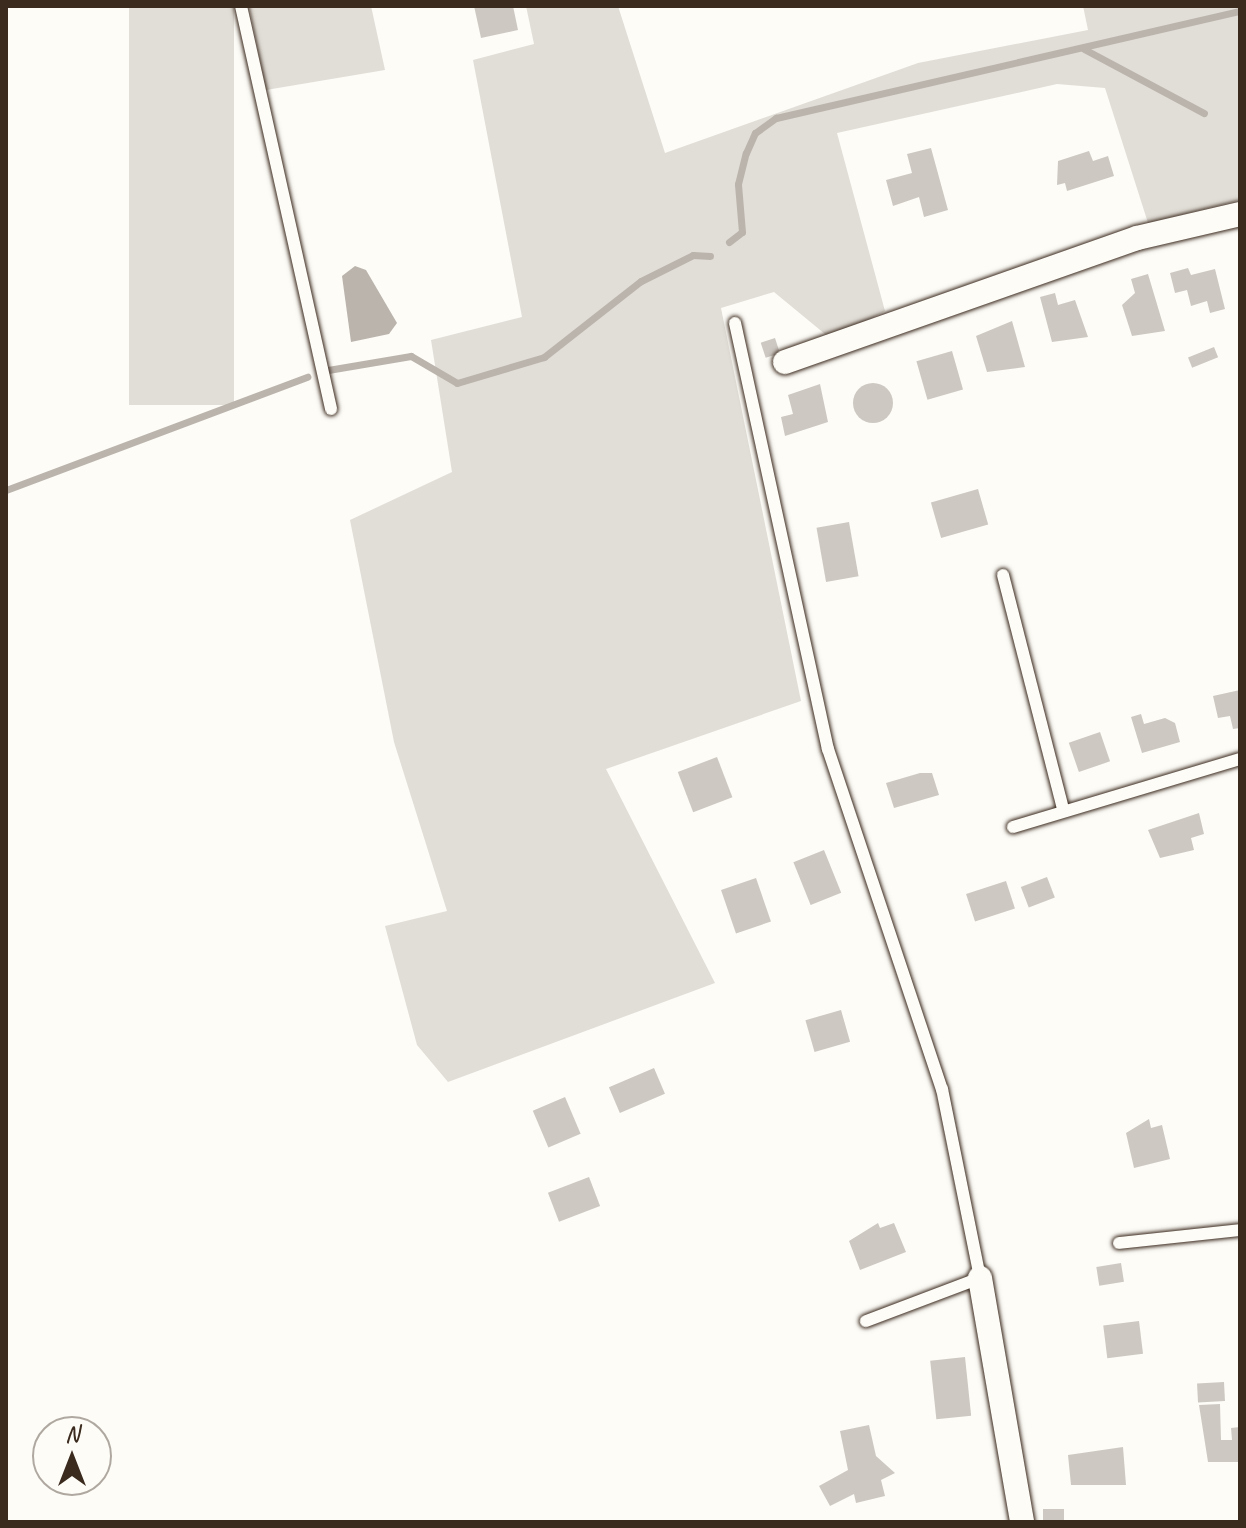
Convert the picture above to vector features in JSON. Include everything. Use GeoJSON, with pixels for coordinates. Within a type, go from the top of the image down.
{"type":"FeatureCollection","features":[{"type":"Feature","properties":{"kind":"street"},"geometry":{"type":"LineString","coordinates":[[785,362],[1137,238],[1240,214]]}},
{"type":"Feature","properties":{"kind":"street"},"geometry":{"type":"LineString","coordinates":[[980,1278],[1022,1522]]}},
{"type":"Feature","properties":{"kind":"lane"},"geometry":{"type":"LineString","coordinates":[[241,6],[331,409]]}},
{"type":"Feature","properties":{"kind":"lane"},"geometry":{"type":"LineString","coordinates":[[735,323],[828,749],[942,1089],[980,1278],[866,1321]]}},
{"type":"Feature","properties":{"kind":"lane"},"geometry":{"type":"LineString","coordinates":[[1003,575],[1063,809]]}},
{"type":"Feature","properties":{"kind":"lane"},"geometry":{"type":"LineString","coordinates":[[1013,827],[1063,809],[1240,759]]}},
{"type":"Feature","properties":{"kind":"lane"},"geometry":{"type":"LineString","coordinates":[[1119,1243],[1240,1230]]}},
{"type":"Feature","properties":{"kind":"shaded area"},"geometry":{"type":"Polygon","coordinates":[[[129,6],[234,6],[234,405],[129,405],[129,6]]]}},
{"type":"Feature","properties":{"kind":"shaded area"},"geometry":{"type":"Polygon","coordinates":[[[249,6],[371,6],[385,70],[266,90],[249,6]]]}},
{"type":"Feature","properties":{"kind":"shaded area"},"geometry":{"type":"Polygon","coordinates":[[[526,6],[618,6],[665,153],[918,63],[1088,30],[1083,6],[1240,6],[1240,200],[1148,223],[1105,88],[1057,84],[837,133],[885,311],[831,339],[774,292],[721,308],[801,701],[606,769],[715,983],[448,1082],[417,1045],[385,926],[447,911],[394,742],[350,520],[452,472],[431,340],[522,317],[473,60],[534,44],[526,6]]]}},
{"type":"Feature","properties":{"kind":"shaded area"},"geometry":{"type":"Polygon","coordinates":[[[355,266],[366,270],[397,323],[389,334],[351,342],[342,276],[355,266]]]}},
{"type":"Feature","properties":{"kind":"building"},"geometry":{"type":"Polygon","coordinates":[[[474,6],[513,6],[518,30],[481,38],[474,6]]]}},
{"type":"Feature","properties":{"kind":"building"},"geometry":{"type":"Polygon","coordinates":[[[931,148],[948,210],[924,217],[919,197],[893,206],[886,180],[912,173],[907,154],[931,148]]]}},
{"type":"Feature","properties":{"kind":"building"},"geometry":{"type":"Polygon","coordinates":[[[1089,151],[1093,161],[1108,156],[1114,176],[1067,191],[1065,183],[1057,185],[1058,161],[1089,151]]]}},
{"type":"Feature","properties":{"kind":"building"},"geometry":{"type":"Polygon","coordinates":[[[1188,268],[1191,275],[1215,269],[1225,309],[1210,313],[1207,301],[1191,306],[1187,290],[1175,293],[1170,273],[1188,268]]]}},
{"type":"Feature","properties":{"kind":"building"},"geometry":{"type":"Polygon","coordinates":[[[1148,274],[1165,331],[1132,336],[1122,305],[1135,293],[1131,279],[1148,274]]]}},
{"type":"Feature","properties":{"kind":"building"},"geometry":{"type":"Polygon","coordinates":[[[1055,293],[1058,305],[1075,300],[1088,337],[1052,342],[1040,297],[1055,293]]]}},
{"type":"Feature","properties":{"kind":"building"},"geometry":{"type":"Polygon","coordinates":[[[1012,321],[1025,367],[987,372],[976,336],[1012,321]]]}},
{"type":"Feature","properties":{"kind":"building"},"geometry":{"type":"Polygon","coordinates":[[[775,338],[780,353],[766,358],[761,343],[775,338]]]}},
{"type":"Feature","properties":{"kind":"building"},"geometry":{"type":"Polygon","coordinates":[[[1214,347],[1218,357],[1192,368],[1188,357],[1214,347]]]}},
{"type":"Feature","properties":{"kind":"building"},"geometry":{"type":"Polygon","coordinates":[[[952,351],[963,389],[927,400],[916,361],[952,351]]]}},
{"type":"Feature","properties":{"kind":"building"},"geometry":{"type":"Polygon","coordinates":[[[873,383],[887,389],[893,403],[887,417],[873,423],[859,417],[853,403],[859,389],[873,383]]]}},
{"type":"Feature","properties":{"kind":"building"},"geometry":{"type":"Polygon","coordinates":[[[820,384],[828,422],[785,436],[781,417],[793,414],[788,395],[820,384]]]}},
{"type":"Feature","properties":{"kind":"building"},"geometry":{"type":"Polygon","coordinates":[[[978,489],[988,525],[941,538],[931,503],[978,489]]]}},
{"type":"Feature","properties":{"kind":"building"},"geometry":{"type":"Polygon","coordinates":[[[849,522],[859,576],[826,582],[817,528],[849,522]]]}},
{"type":"Feature","properties":{"kind":"building"},"geometry":{"type":"Polygon","coordinates":[[[1240,690],[1240,728],[1233,729],[1230,716],[1218,718],[1213,696],[1240,690]]]}},
{"type":"Feature","properties":{"kind":"building"},"geometry":{"type":"Polygon","coordinates":[[[1141,714],[1144,724],[1165,718],[1175,723],[1180,742],[1142,753],[1131,717],[1141,714]]]}},
{"type":"Feature","properties":{"kind":"building"},"geometry":{"type":"Polygon","coordinates":[[[1100,732],[1110,761],[1079,772],[1069,743],[1100,732]]]}},
{"type":"Feature","properties":{"kind":"building"},"geometry":{"type":"Polygon","coordinates":[[[717,757],[732,797],[693,812],[678,772],[717,757]]]}},
{"type":"Feature","properties":{"kind":"building"},"geometry":{"type":"Polygon","coordinates":[[[920,773],[932,773],[939,795],[894,808],[886,783],[920,773]]]}},
{"type":"Feature","properties":{"kind":"building"},"geometry":{"type":"Polygon","coordinates":[[[1199,813],[1204,834],[1191,838],[1194,850],[1160,858],[1148,830],[1199,813]]]}},
{"type":"Feature","properties":{"kind":"building"},"geometry":{"type":"Polygon","coordinates":[[[824,850],[841,893],[811,905],[793,862],[824,850]]]}},
{"type":"Feature","properties":{"kind":"building"},"geometry":{"type":"Polygon","coordinates":[[[1047,877],[1055,898],[1029,908],[1021,887],[1047,877]]]}},
{"type":"Feature","properties":{"kind":"building"},"geometry":{"type":"Polygon","coordinates":[[[756,878],[771,921],[736,934],[721,890],[756,878]]]}},
{"type":"Feature","properties":{"kind":"building"},"geometry":{"type":"Polygon","coordinates":[[[1006,881],[1015,909],[975,922],[966,894],[1006,881]]]}},
{"type":"Feature","properties":{"kind":"building"},"geometry":{"type":"Polygon","coordinates":[[[841,1010],[850,1042],[815,1052],[805,1020],[841,1010]]]}},
{"type":"Feature","properties":{"kind":"building"},"geometry":{"type":"Polygon","coordinates":[[[654,1068],[665,1094],[620,1113],[609,1087],[654,1068]]]}},
{"type":"Feature","properties":{"kind":"building"},"geometry":{"type":"Polygon","coordinates":[[[565,1097],[581,1134],[548,1147],[533,1111],[565,1097]]]}},
{"type":"Feature","properties":{"kind":"building"},"geometry":{"type":"Polygon","coordinates":[[[1149,1119],[1151,1128],[1162,1125],[1170,1159],[1134,1168],[1126,1133],[1149,1119]]]}},
{"type":"Feature","properties":{"kind":"building"},"geometry":{"type":"Polygon","coordinates":[[[589,1177],[600,1206],[559,1222],[548,1193],[589,1177]]]}},
{"type":"Feature","properties":{"kind":"building"},"geometry":{"type":"Polygon","coordinates":[[[878,1223],[880,1228],[894,1223],[906,1252],[860,1270],[849,1241],[878,1223]]]}},
{"type":"Feature","properties":{"kind":"building"},"geometry":{"type":"Polygon","coordinates":[[[1121,1263],[1124,1282],[1099,1286],[1096,1267],[1121,1263]]]}},
{"type":"Feature","properties":{"kind":"building"},"geometry":{"type":"Polygon","coordinates":[[[1139,1321],[1143,1354],[1107,1358],[1103,1325],[1139,1321]]]}},
{"type":"Feature","properties":{"kind":"building"},"geometry":{"type":"Polygon","coordinates":[[[965,1357],[971,1416],[936,1419],[930,1361],[965,1357]]]}},
{"type":"Feature","properties":{"kind":"building"},"geometry":{"type":"Polygon","coordinates":[[[1224,1382],[1225,1401],[1198,1402],[1197,1383],[1224,1382]]]}},
{"type":"Feature","properties":{"kind":"building"},"geometry":{"type":"Polygon","coordinates":[[[1220,1404],[1221,1440],[1232,1440],[1231,1428],[1240,1427],[1240,1462],[1208,1462],[1199,1405],[1220,1404]]]}},
{"type":"Feature","properties":{"kind":"building"},"geometry":{"type":"Polygon","coordinates":[[[869,1425],[876,1456],[895,1473],[881,1480],[885,1496],[856,1503],[854,1494],[830,1506],[819,1486],[848,1470],[840,1431],[869,1425]]]}},
{"type":"Feature","properties":{"kind":"building"},"geometry":{"type":"Polygon","coordinates":[[[1123,1447],[1126,1485],[1071,1485],[1068,1455],[1123,1447]]]}},
{"type":"Feature","properties":{"kind":"building"},"geometry":{"type":"Polygon","coordinates":[[[1043,1509],[1064,1509],[1064,1522],[1043,1522],[1043,1509]]]}},
{"type":"Feature","properties":{"kind":"waterway"},"geometry":{"type":"LineString","coordinates":[[729,242],[742,232],[738,184],[746,153],[755,133],[776,118],[1240,11]]}},
{"type":"Feature","properties":{"kind":"waterway"},"geometry":{"type":"LineString","coordinates":[[1084,49],[1204,113]]}},
{"type":"Feature","properties":{"kind":"waterway"},"geometry":{"type":"LineString","coordinates":[[328,370],[411,356],[457,383],[544,357],[641,281],[693,255],[710,256]]}},
{"type":"Feature","properties":{"kind":"waterway"},"geometry":{"type":"LineString","coordinates":[[6,490],[307,377]]}}]}
